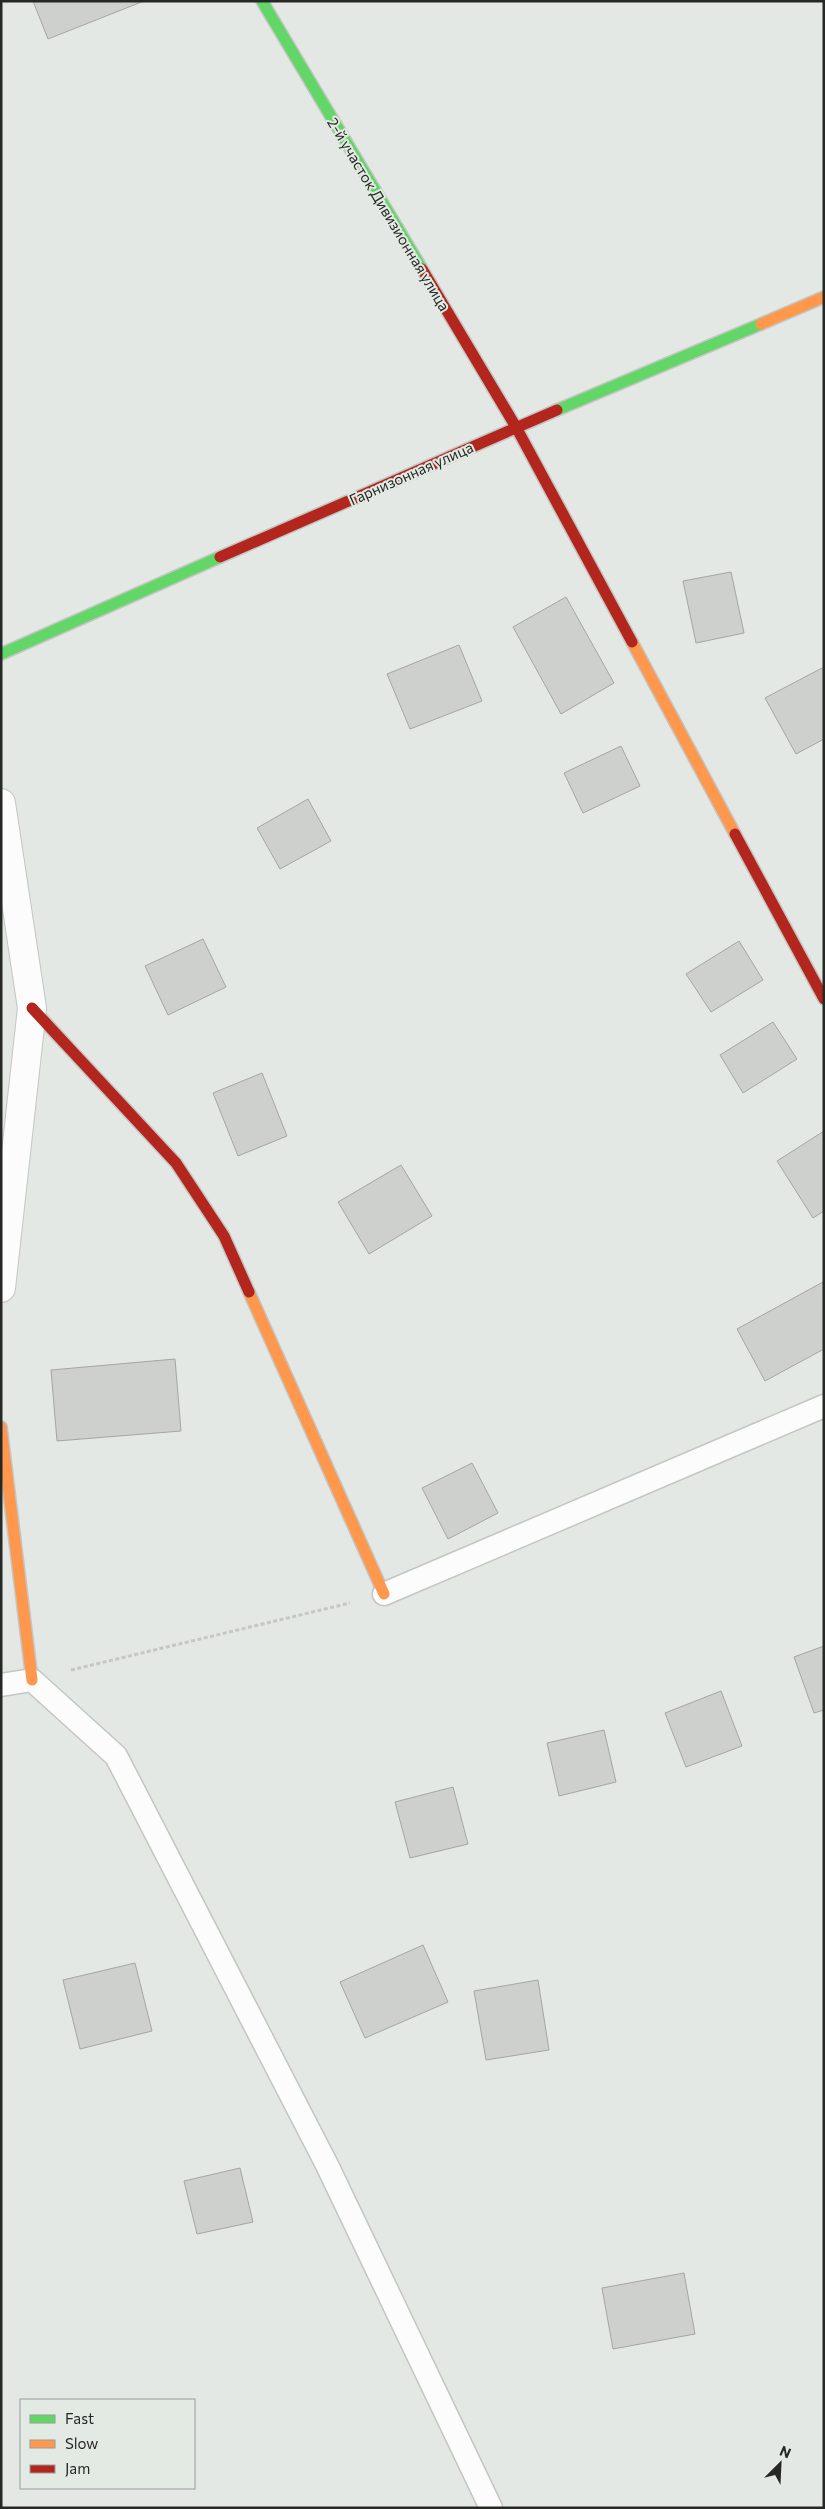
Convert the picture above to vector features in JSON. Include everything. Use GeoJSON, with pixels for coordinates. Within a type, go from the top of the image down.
{"type":"FeatureCollection","features":[{"type":"Feature","properties":{"kind":"street","name":"2-й участок Дивизионная улица"},"geometry":{"type":"LineString","coordinates":[[262,1],[516,427],[824,999]]}},
{"type":"Feature","properties":{"kind":"street","name":"Гарнизонная улица"},"geometry":{"type":"LineString","coordinates":[[1,654],[516,427],[824,297]]}},
{"type":"Feature","properties":{"kind":"street"},"geometry":{"type":"LineString","coordinates":[[1,803],[32,1008],[1,1288]]}},
{"type":"Feature","properties":{"kind":"street"},"geometry":{"type":"LineString","coordinates":[[32,1008],[176,1163],[224,1236],[384,1594]]}},
{"type":"Feature","properties":{"kind":"street"},"geometry":{"type":"LineString","coordinates":[[1,1427],[32,1680]]}},
{"type":"Feature","properties":{"kind":"lane"},"geometry":{"type":"LineString","coordinates":[[384,1594],[824,1406]]}},
{"type":"Feature","properties":{"kind":"lane"},"geometry":{"type":"LineString","coordinates":[[1,1685],[32,1680],[116,1756],[328,2165],[491,2508]]}},
{"type":"Feature","properties":{"kind":"path"},"geometry":{"type":"LineString","coordinates":[[32,1680],[384,1594]]}},
{"type":"Feature","properties":{"kind":"building"},"geometry":{"type":"Polygon","coordinates":[[[33,1],[144,1],[48,39],[33,1]]]}},
{"type":"Feature","properties":{"kind":"building"},"geometry":{"type":"Polygon","coordinates":[[[731,572],[744,633],[696,643],[683,581],[731,572]]]}},
{"type":"Feature","properties":{"kind":"building"},"geometry":{"type":"Polygon","coordinates":[[[566,597],[614,683],[561,714],[513,627],[566,597]]]}},
{"type":"Feature","properties":{"kind":"building"},"geometry":{"type":"Polygon","coordinates":[[[459,645],[482,701],[410,729],[387,674],[459,645]]]}},
{"type":"Feature","properties":{"kind":"building"},"geometry":{"type":"Polygon","coordinates":[[[822,668],[824,672],[824,739],[796,754],[765,698],[822,668]]]}},
{"type":"Feature","properties":{"kind":"building"},"geometry":{"type":"Polygon","coordinates":[[[621,746],[640,786],[583,813],[564,773],[621,746]]]}},
{"type":"Feature","properties":{"kind":"building"},"geometry":{"type":"Polygon","coordinates":[[[308,799],[331,841],[280,869],[257,828],[308,799]]]}},
{"type":"Feature","properties":{"kind":"building"},"geometry":{"type":"Polygon","coordinates":[[[203,939],[226,987],[168,1015],[145,966],[203,939]]]}},
{"type":"Feature","properties":{"kind":"building"},"geometry":{"type":"Polygon","coordinates":[[[739,941],[763,980],[711,1012],[686,974],[739,941]]]}},
{"type":"Feature","properties":{"kind":"building"},"geometry":{"type":"Polygon","coordinates":[[[773,1022],[797,1059],[743,1093],[720,1055],[773,1022]]]}},
{"type":"Feature","properties":{"kind":"building"},"geometry":{"type":"Polygon","coordinates":[[[262,1073],[287,1136],[238,1156],[213,1093],[262,1073]]]}},
{"type":"Feature","properties":{"kind":"building"},"geometry":{"type":"Polygon","coordinates":[[[824,1131],[824,1211],[813,1218],[777,1161],[824,1131]]]}},
{"type":"Feature","properties":{"kind":"building"},"geometry":{"type":"Polygon","coordinates":[[[401,1165],[432,1216],[369,1254],[338,1202],[401,1165]]]}},
{"type":"Feature","properties":{"kind":"building"},"geometry":{"type":"Polygon","coordinates":[[[823,1282],[824,1349],[765,1381],[737,1329],[823,1282]]]}},
{"type":"Feature","properties":{"kind":"building"},"geometry":{"type":"Polygon","coordinates":[[[175,1359],[181,1431],[57,1441],[51,1370],[175,1359]]]}},
{"type":"Feature","properties":{"kind":"building"},"geometry":{"type":"Polygon","coordinates":[[[472,1463],[498,1513],[448,1539],[422,1488],[472,1463]]]}},
{"type":"Feature","properties":{"kind":"building"},"geometry":{"type":"Polygon","coordinates":[[[824,1646],[824,1710],[814,1713],[794,1657],[824,1646]]]}},
{"type":"Feature","properties":{"kind":"building"},"geometry":{"type":"Polygon","coordinates":[[[721,1691],[742,1746],[686,1767],[665,1713],[721,1691]]]}},
{"type":"Feature","properties":{"kind":"building"},"geometry":{"type":"Polygon","coordinates":[[[604,1730],[616,1782],[559,1796],[547,1743],[604,1730]]]}},
{"type":"Feature","properties":{"kind":"building"},"geometry":{"type":"Polygon","coordinates":[[[453,1787],[468,1844],[410,1858],[395,1802],[453,1787]]]}},
{"type":"Feature","properties":{"kind":"building"},"geometry":{"type":"Polygon","coordinates":[[[423,1945],[448,2002],[365,2038],[340,1982],[423,1945]]]}},
{"type":"Feature","properties":{"kind":"building"},"geometry":{"type":"Polygon","coordinates":[[[135,1963],[152,2031],[80,2049],[63,1980],[135,1963]]]}},
{"type":"Feature","properties":{"kind":"building"},"geometry":{"type":"Polygon","coordinates":[[[538,1980],[549,2050],[486,2060],[474,1991],[538,1980]]]}},
{"type":"Feature","properties":{"kind":"building"},"geometry":{"type":"Polygon","coordinates":[[[240,2168],[253,2222],[197,2234],[184,2181],[240,2168]]]}},
{"type":"Feature","properties":{"kind":"building"},"geometry":{"type":"Polygon","coordinates":[[[684,2273],[695,2334],[613,2349],[602,2288],[684,2273]]]}},
{"type":"Feature","properties":{"kind":"traffic: fast"},"geometry":{"type":"LineString","coordinates":[[262,1],[422,269]]}},
{"type":"Feature","properties":{"kind":"traffic: fast"},"geometry":{"type":"LineString","coordinates":[[557,410],[761,324]]}},
{"type":"Feature","properties":{"kind":"traffic: fast"},"geometry":{"type":"LineString","coordinates":[[1,654],[220,557]]}},
{"type":"Feature","properties":{"kind":"traffic: slow"},"geometry":{"type":"LineString","coordinates":[[761,324],[824,297]]}},
{"type":"Feature","properties":{"kind":"traffic: slow"},"geometry":{"type":"LineString","coordinates":[[632,642],[735,834]]}},
{"type":"Feature","properties":{"kind":"traffic: slow"},"geometry":{"type":"LineString","coordinates":[[249,1292],[384,1594]]}},
{"type":"Feature","properties":{"kind":"traffic: slow"},"geometry":{"type":"LineString","coordinates":[[1,1427],[32,1680]]}},
{"type":"Feature","properties":{"kind":"traffic: jam"},"geometry":{"type":"LineString","coordinates":[[422,269],[516,427],[632,642]]}},
{"type":"Feature","properties":{"kind":"traffic: jam"},"geometry":{"type":"LineString","coordinates":[[220,557],[557,410]]}},
{"type":"Feature","properties":{"kind":"traffic: jam"},"geometry":{"type":"LineString","coordinates":[[735,834],[824,999]]}},
{"type":"Feature","properties":{"kind":"traffic: jam"},"geometry":{"type":"LineString","coordinates":[[32,1008],[176,1163],[224,1236],[249,1292]]}}]}
